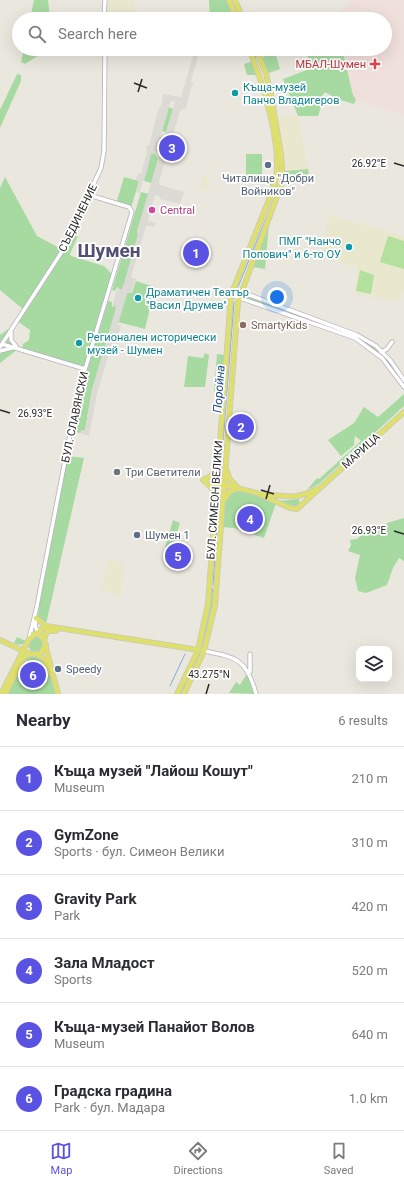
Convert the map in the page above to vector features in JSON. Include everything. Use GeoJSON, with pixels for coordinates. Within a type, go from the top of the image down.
{"type":"FeatureCollection","features":[{"type":"Feature","properties":{"kind":"main road"},"geometry":{"type":"LineString","coordinates":[[229,0],[234,12]]}},
{"type":"Feature","properties":{"kind":"main road"},"geometry":{"type":"LineString","coordinates":[[235,0],[240,12]]}},
{"type":"Feature","properties":{"kind":"main road","name":"БУЛ. СИМЕОН ВЕЛИКИ"},"geometry":{"type":"LineString","coordinates":[[177,694],[198,650],[208,604],[231,293],[274,187],[277,172],[276,154],[266,94],[252,56]]}},
{"type":"Feature","properties":{"kind":"main road","name":"БУЛ. СИМЕОН ВЕЛИКИ"},"geometry":{"type":"LineString","coordinates":[[184,694],[204,651],[215,605],[239,294],[283,180],[281,154],[271,95],[266,74],[259,56]]}},
{"type":"Feature","properties":{"kind":"main road","name":"МАРИЦА"},"geometry":{"type":"LineString","coordinates":[[257,493],[294,509],[301,507],[404,412]]}},
{"type":"Feature","properties":{"kind":"main road"},"geometry":{"type":"LineString","coordinates":[[216,498],[211,487],[203,480],[211,476],[218,464]]}},
{"type":"Feature","properties":{"kind":"main road"},"geometry":{"type":"LineString","coordinates":[[226,469],[229,478],[238,488]]}},
{"type":"Feature","properties":{"kind":"main road"},"geometry":{"type":"LineString","coordinates":[[217,484],[257,493]]}},
{"type":"Feature","properties":{"kind":"main road","name":"МАРИЦА"},"geometry":{"type":"LineString","coordinates":[[257,493],[285,497],[299,496],[322,486]]}},
{"type":"Feature","properties":{"kind":"main road"},"geometry":{"type":"LineString","coordinates":[[224,502],[227,494],[238,488]]}},
{"type":"Feature","properties":{"kind":"main road"},"geometry":{"type":"LineString","coordinates":[[36,618],[46,626],[204,651]]}},
{"type":"Feature","properties":{"kind":"main road"},"geometry":{"type":"LineString","coordinates":[[0,640],[18,646],[23,646],[36,633],[46,626]]}},
{"type":"Feature","properties":{"kind":"main road"},"geometry":{"type":"LineString","coordinates":[[5,694],[24,657],[44,651],[46,633],[51,630],[90,634]]}},
{"type":"Feature","properties":{"kind":"main road"},"geometry":{"type":"LineString","coordinates":[[36,633],[45,642],[58,694]]}},
{"type":"Feature","properties":{"kind":"main road"},"geometry":{"type":"LineString","coordinates":[[0,640],[23,651],[34,654]]}},
{"type":"Feature","properties":{"kind":"main road"},"geometry":{"type":"LineString","coordinates":[[1,694],[28,641]]}},
{"type":"Feature","properties":{"kind":"main road"},"geometry":{"type":"LineString","coordinates":[[28,641],[27,650],[44,660],[54,680]]}},
{"type":"Feature","properties":{"kind":"street"},"geometry":{"type":"LineString","coordinates":[[104,12],[105,0]]}},
{"type":"Feature","properties":{"kind":"street","name":"СЪЕДИНЕНИЕ"},"geometry":{"type":"LineString","coordinates":[[1,345],[63,250],[101,168],[104,150],[105,56]]}},
{"type":"Feature","properties":{"kind":"street","name":"БУЛ. СЛАВЯНСКИ"},"geometry":{"type":"LineString","coordinates":[[28,641],[37,606],[78,393],[130,219],[131,209],[89,196]]}},
{"type":"Feature","properties":{"kind":"street"},"geometry":{"type":"LineString","coordinates":[[231,293],[239,294],[357,335],[381,352],[404,380]]}},
{"type":"Feature","properties":{"kind":"street"},"geometry":{"type":"LineString","coordinates":[[239,294],[355,338],[382,358],[404,387]]}},
{"type":"Feature","properties":{"kind":"street"},"geometry":{"type":"LineString","coordinates":[[11,330],[11,340],[20,348]]}},
{"type":"Feature","properties":{"kind":"street"},"geometry":{"type":"LineString","coordinates":[[381,352],[387,349],[392,342]]}},
{"type":"Feature","properties":{"kind":"street"},"geometry":{"type":"LineString","coordinates":[[1,345],[20,348],[85,368]]}},
{"type":"Feature","properties":{"kind":"street"},"geometry":{"type":"LineString","coordinates":[[1,345],[12,348]]}},
{"type":"Feature","properties":{"kind":"street"},"geometry":{"type":"LineString","coordinates":[[0,351],[20,348]]}},
{"type":"Feature","properties":{"kind":"street","name":"БУЛ. СЛАВЯНСКИ"},"geometry":{"type":"LineString","coordinates":[[36,633],[37,606]]}},
{"type":"Feature","properties":{"kind":"street"},"geometry":{"type":"LineString","coordinates":[[204,651],[230,657],[241,662],[251,677]]}},
{"type":"Feature","properties":{"kind":"street"},"geometry":{"type":"LineString","coordinates":[[250,654],[249,660],[251,677],[256,694]]}},
{"type":"Feature","properties":{"kind":"shaded area"},"geometry":{"type":"Polygon","coordinates":[[[105,0],[135,0],[134,12],[105,12],[105,0]]]}},
{"type":"Feature","properties":{"kind":"shaded area","name":"МБАЛ-Шумен"},"geometry":{"type":"Polygon","coordinates":[[[352,0],[404,1],[404,115],[356,100],[353,95],[344,56],[392,56],[392,12],[341,12],[352,0]]]}},
{"type":"Feature","properties":{"kind":"shaded area"},"geometry":{"type":"Polygon","coordinates":[[[193,56],[198,56],[191,82],[194,84],[192,85],[186,108],[180,111],[159,182],[160,185],[184,192],[180,204],[160,199],[160,197],[155,195],[148,221],[156,223],[155,227],[146,226],[131,277],[136,279],[131,293],[127,293],[118,325],[121,326],[117,339],[119,339],[118,344],[112,342],[97,394],[89,436],[85,435],[80,433],[82,430],[85,430],[92,390],[116,305],[112,307],[118,287],[121,290],[124,284],[138,235],[137,231],[175,102],[171,101],[169,106],[155,154],[151,154],[139,193],[136,192],[139,182],[136,180],[138,173],[141,174],[147,152],[146,146],[149,145],[158,111],[162,104],[163,94],[181,97],[193,56]]]}},
{"type":"Feature","properties":{"kind":"shaded area"},"geometry":{"type":"Polygon","coordinates":[[[298,116],[308,169],[283,171],[275,118],[298,116]]]}},
{"type":"Feature","properties":{"kind":"shaded area"},"geometry":{"type":"Polygon","coordinates":[[[204,175],[208,176],[207,181],[209,183],[207,191],[200,190],[204,175]]]}},
{"type":"Feature","properties":{"kind":"shaded area"},"geometry":{"type":"Polygon","coordinates":[[[329,215],[404,236],[404,290],[399,302],[354,294],[359,268],[320,257],[329,215]]]}},
{"type":"Feature","properties":{"kind":"shaded area"},"geometry":{"type":"Polygon","coordinates":[[[108,560],[123,562],[121,596],[101,590],[108,560]]]}},
{"type":"Feature","properties":{"kind":"green space"},"geometry":{"type":"Polygon","coordinates":[[[34,0],[48,0],[49,12],[31,12],[34,0]]]}},
{"type":"Feature","properties":{"kind":"green space"},"geometry":{"type":"Polygon","coordinates":[[[209,0],[229,0],[234,12],[210,12],[209,0]]]}},
{"type":"Feature","properties":{"kind":"green space"},"geometry":{"type":"Polygon","coordinates":[[[22,56],[37,56],[25,64],[21,62],[22,56]]]}},
{"type":"Feature","properties":{"kind":"green space"},"geometry":{"type":"Polygon","coordinates":[[[265,56],[276,56],[280,69],[266,74],[260,58],[265,56]]]}},
{"type":"Feature","properties":{"kind":"green space"},"geometry":{"type":"Polygon","coordinates":[[[308,56],[344,56],[353,95],[356,100],[354,104],[337,99],[325,92],[320,99],[323,101],[318,116],[298,116],[283,79],[312,68],[308,56]]]}},
{"type":"Feature","properties":{"kind":"green space"},"geometry":{"type":"Polygon","coordinates":[[[254,61],[260,75],[247,75],[244,64],[254,61]]]}},
{"type":"Feature","properties":{"kind":"green space"},"geometry":{"type":"Polygon","coordinates":[[[17,74],[21,75],[21,81],[0,128],[0,110],[17,74]]]}},
{"type":"Feature","properties":{"kind":"green space"},"geometry":{"type":"Polygon","coordinates":[[[169,107],[173,109],[166,132],[162,131],[169,107]]]}},
{"type":"Feature","properties":{"kind":"green space"},"geometry":{"type":"Polygon","coordinates":[[[160,137],[165,138],[160,152],[156,151],[160,137]]]}},
{"type":"Feature","properties":{"kind":"green space"},"geometry":{"type":"Polygon","coordinates":[[[151,153],[155,154],[158,159],[152,183],[144,181],[151,153]]]}},
{"type":"Feature","properties":{"kind":"green space"},"geometry":{"type":"Polygon","coordinates":[[[246,154],[262,154],[262,177],[277,178],[274,187],[246,176],[246,154]]]}},
{"type":"Feature","properties":{"kind":"green space"},"geometry":{"type":"Polygon","coordinates":[[[308,169],[309,175],[306,182],[285,182],[285,171],[308,169]]]}},
{"type":"Feature","properties":{"kind":"green space"},"geometry":{"type":"Polygon","coordinates":[[[5,177],[37,236],[63,250],[71,233],[78,236],[70,254],[71,256],[104,266],[113,275],[85,367],[22,349],[23,344],[29,340],[30,330],[17,321],[24,310],[0,290],[0,188],[5,177]]]}},
{"type":"Feature","properties":{"kind":"green space"},"geometry":{"type":"Polygon","coordinates":[[[124,177],[139,181],[131,208],[116,204],[124,177]]]}},
{"type":"Feature","properties":{"kind":"green space"},"geometry":{"type":"Polygon","coordinates":[[[141,192],[149,194],[137,231],[138,235],[124,284],[121,291],[117,287],[115,291],[112,290],[141,192]]]}},
{"type":"Feature","properties":{"kind":"green space"},"geometry":{"type":"Polygon","coordinates":[[[269,223],[265,269],[252,267],[269,223]]]}},
{"type":"Feature","properties":{"kind":"green space"},"geometry":{"type":"Polygon","coordinates":[[[388,236],[404,241],[404,269],[380,262],[388,236]]]}},
{"type":"Feature","properties":{"kind":"green space"},"geometry":{"type":"Polygon","coordinates":[[[360,270],[374,275],[371,294],[356,291],[360,270]]]}},
{"type":"Feature","properties":{"kind":"green space"},"geometry":{"type":"Polygon","coordinates":[[[136,281],[155,287],[145,329],[118,322],[127,293],[132,293],[136,281]]]}},
{"type":"Feature","properties":{"kind":"green space"},"geometry":{"type":"Polygon","coordinates":[[[247,294],[357,335],[381,352],[384,357],[355,338],[246,299],[247,294]]]}},
{"type":"Feature","properties":{"kind":"green space"},"geometry":{"type":"Polygon","coordinates":[[[108,301],[112,302],[112,307],[117,305],[92,390],[85,430],[82,430],[80,433],[75,432],[74,429],[82,388],[108,301]]]}},
{"type":"Feature","properties":{"kind":"green space"},"geometry":{"type":"Polygon","coordinates":[[[14,325],[11,330],[12,343],[18,348],[5,344],[0,347],[0,335],[14,325]]]}},
{"type":"Feature","properties":{"kind":"green space"},"geometry":{"type":"Polygon","coordinates":[[[3,349],[18,349],[0,363],[0,351],[3,349]]]}},
{"type":"Feature","properties":{"kind":"green space"},"geometry":{"type":"Polygon","coordinates":[[[205,353],[209,355],[205,387],[184,387],[188,356],[203,358],[205,353]]]}},
{"type":"Feature","properties":{"kind":"green space"},"geometry":{"type":"Polygon","coordinates":[[[217,354],[225,355],[223,383],[214,392],[217,354]]]}},
{"type":"Feature","properties":{"kind":"green space"},"geometry":{"type":"Polygon","coordinates":[[[404,394],[404,406],[319,484],[307,490],[317,478],[319,479],[361,441],[355,436],[354,445],[341,456],[328,440],[354,423],[364,407],[378,417],[404,394]]]}},
{"type":"Feature","properties":{"kind":"green space"},"geometry":{"type":"Polygon","coordinates":[[[67,456],[84,458],[46,624],[37,618],[67,456]]]}},
{"type":"Feature","properties":{"kind":"green space"},"geometry":{"type":"Polygon","coordinates":[[[238,488],[257,493],[276,503],[264,538],[234,528],[222,527],[226,496],[238,488]]]}},
{"type":"Feature","properties":{"kind":"green space"},"geometry":{"type":"Polygon","coordinates":[[[299,499],[300,506],[296,508],[279,501],[299,499]]]}},
{"type":"Feature","properties":{"kind":"green space"},"geometry":{"type":"Polygon","coordinates":[[[404,518],[404,561],[399,558],[393,568],[387,585],[366,593],[358,591],[355,578],[360,555],[348,551],[351,545],[350,540],[357,539],[368,529],[373,535],[379,534],[378,530],[387,523],[404,518]]]}},
{"type":"Feature","properties":{"kind":"green space"},"geometry":{"type":"Polygon","coordinates":[[[173,520],[180,523],[172,548],[165,547],[173,520]]]}},
{"type":"Feature","properties":{"kind":"green space"},"geometry":{"type":"Polygon","coordinates":[[[209,592],[216,593],[204,651],[198,650],[209,592]]]}},
{"type":"Feature","properties":{"kind":"green space"},"geometry":{"type":"Polygon","coordinates":[[[35,635],[40,636],[44,646],[41,652],[31,651],[28,646],[35,635]]]}},
{"type":"Feature","properties":{"kind":"green space"},"geometry":{"type":"Polygon","coordinates":[[[17,637],[26,641],[24,644],[21,645],[14,643],[17,637]]]}},
{"type":"Feature","properties":{"kind":"green space"},"geometry":{"type":"Polygon","coordinates":[[[197,655],[201,657],[182,694],[178,694],[197,655]]]}},
{"type":"Feature","properties":{"kind":"green space"},"geometry":{"type":"Polygon","coordinates":[[[28,657],[39,659],[44,664],[56,694],[7,694],[28,657]]]}},
{"type":"Feature","properties":{"kind":"green space"},"geometry":{"type":"Polygon","coordinates":[[[246,675],[251,677],[256,694],[229,693],[236,682],[240,685],[246,675]]]}},
{"type":"Feature","properties":{"kind":"waterway","name":"Поройна"},"geometry":{"type":"LineString","coordinates":[[238,287],[273,201]]}},
{"type":"Feature","properties":{"kind":"waterway","name":"Поройна"},"geometry":{"type":"LineString","coordinates":[[220,478],[234,302]]}},
{"type":"Feature","properties":{"kind":"waterway","name":"Поройна"},"geometry":{"type":"LineString","coordinates":[[213,585],[219,493]]}},
{"type":"Feature","properties":{"kind":"waterway","name":"Поройна"},"geometry":{"type":"LineString","coordinates":[[170,686],[185,654]]}},
{"type":"Feature","properties":{"kind":"place","name":"МБАЛ-Шумен"},"geometry":{"type":"Point","coordinates":[375,64]}},
{"type":"Feature","properties":{"kind":"place","name":"Къща-музей Панчо Владигеров"},"geometry":{"type":"Point","coordinates":[235,93]}},
{"type":"Feature","properties":{"kind":"place","name":"Gravity Park"},"geometry":{"type":"Point","coordinates":[172,148]}},
{"type":"Feature","properties":{"kind":"place","name":"Читалище \"Добри Войников\""},"geometry":{"type":"Point","coordinates":[268,165]}},
{"type":"Feature","properties":{"kind":"place","name":"Central"},"geometry":{"type":"Point","coordinates":[152,210]}},
{"type":"Feature","properties":{"kind":"place","name":"ПМГ \"Нанчо Попович\" и 6-то ОУ"},"geometry":{"type":"Point","coordinates":[349,247]}},
{"type":"Feature","properties":{"kind":"place","name":"Къща музей \"Лайош Кошут\""},"geometry":{"type":"Point","coordinates":[196,253]}},
{"type":"Feature","properties":{"kind":"place","name":"Драматичен Театър \"Васил Друмев\""},"geometry":{"type":"Point","coordinates":[138,298]}},
{"type":"Feature","properties":{"kind":"place","name":"SmartyKids"},"geometry":{"type":"Point","coordinates":[243,325]}},
{"type":"Feature","properties":{"kind":"place","name":"Регионален исторически музей - Шумен"},"geometry":{"type":"Point","coordinates":[79,343]}},
{"type":"Feature","properties":{"kind":"place","name":"GymZone"},"geometry":{"type":"Point","coordinates":[241,427]}},
{"type":"Feature","properties":{"kind":"place","name":"Три Светители"},"geometry":{"type":"Point","coordinates":[117,472]}},
{"type":"Feature","properties":{"kind":"place","name":"Зала Младост"},"geometry":{"type":"Point","coordinates":[250,519]}},
{"type":"Feature","properties":{"kind":"place","name":"Шумен 1"},"geometry":{"type":"Point","coordinates":[137,535]}},
{"type":"Feature","properties":{"kind":"place","name":"Къща-музей Панайот Волов"},"geometry":{"type":"Point","coordinates":[178,556]}},
{"type":"Feature","properties":{"kind":"place","name":"Speedy"},"geometry":{"type":"Point","coordinates":[58,669]}},
{"type":"Feature","properties":{"kind":"place","name":"Градска градина"},"geometry":{"type":"Point","coordinates":[33,675]}},
{"type":"Feature","properties":{"kind":"district","name":"Шумен"},"geometry":{"type":"Point","coordinates":[109,250]}}]}
